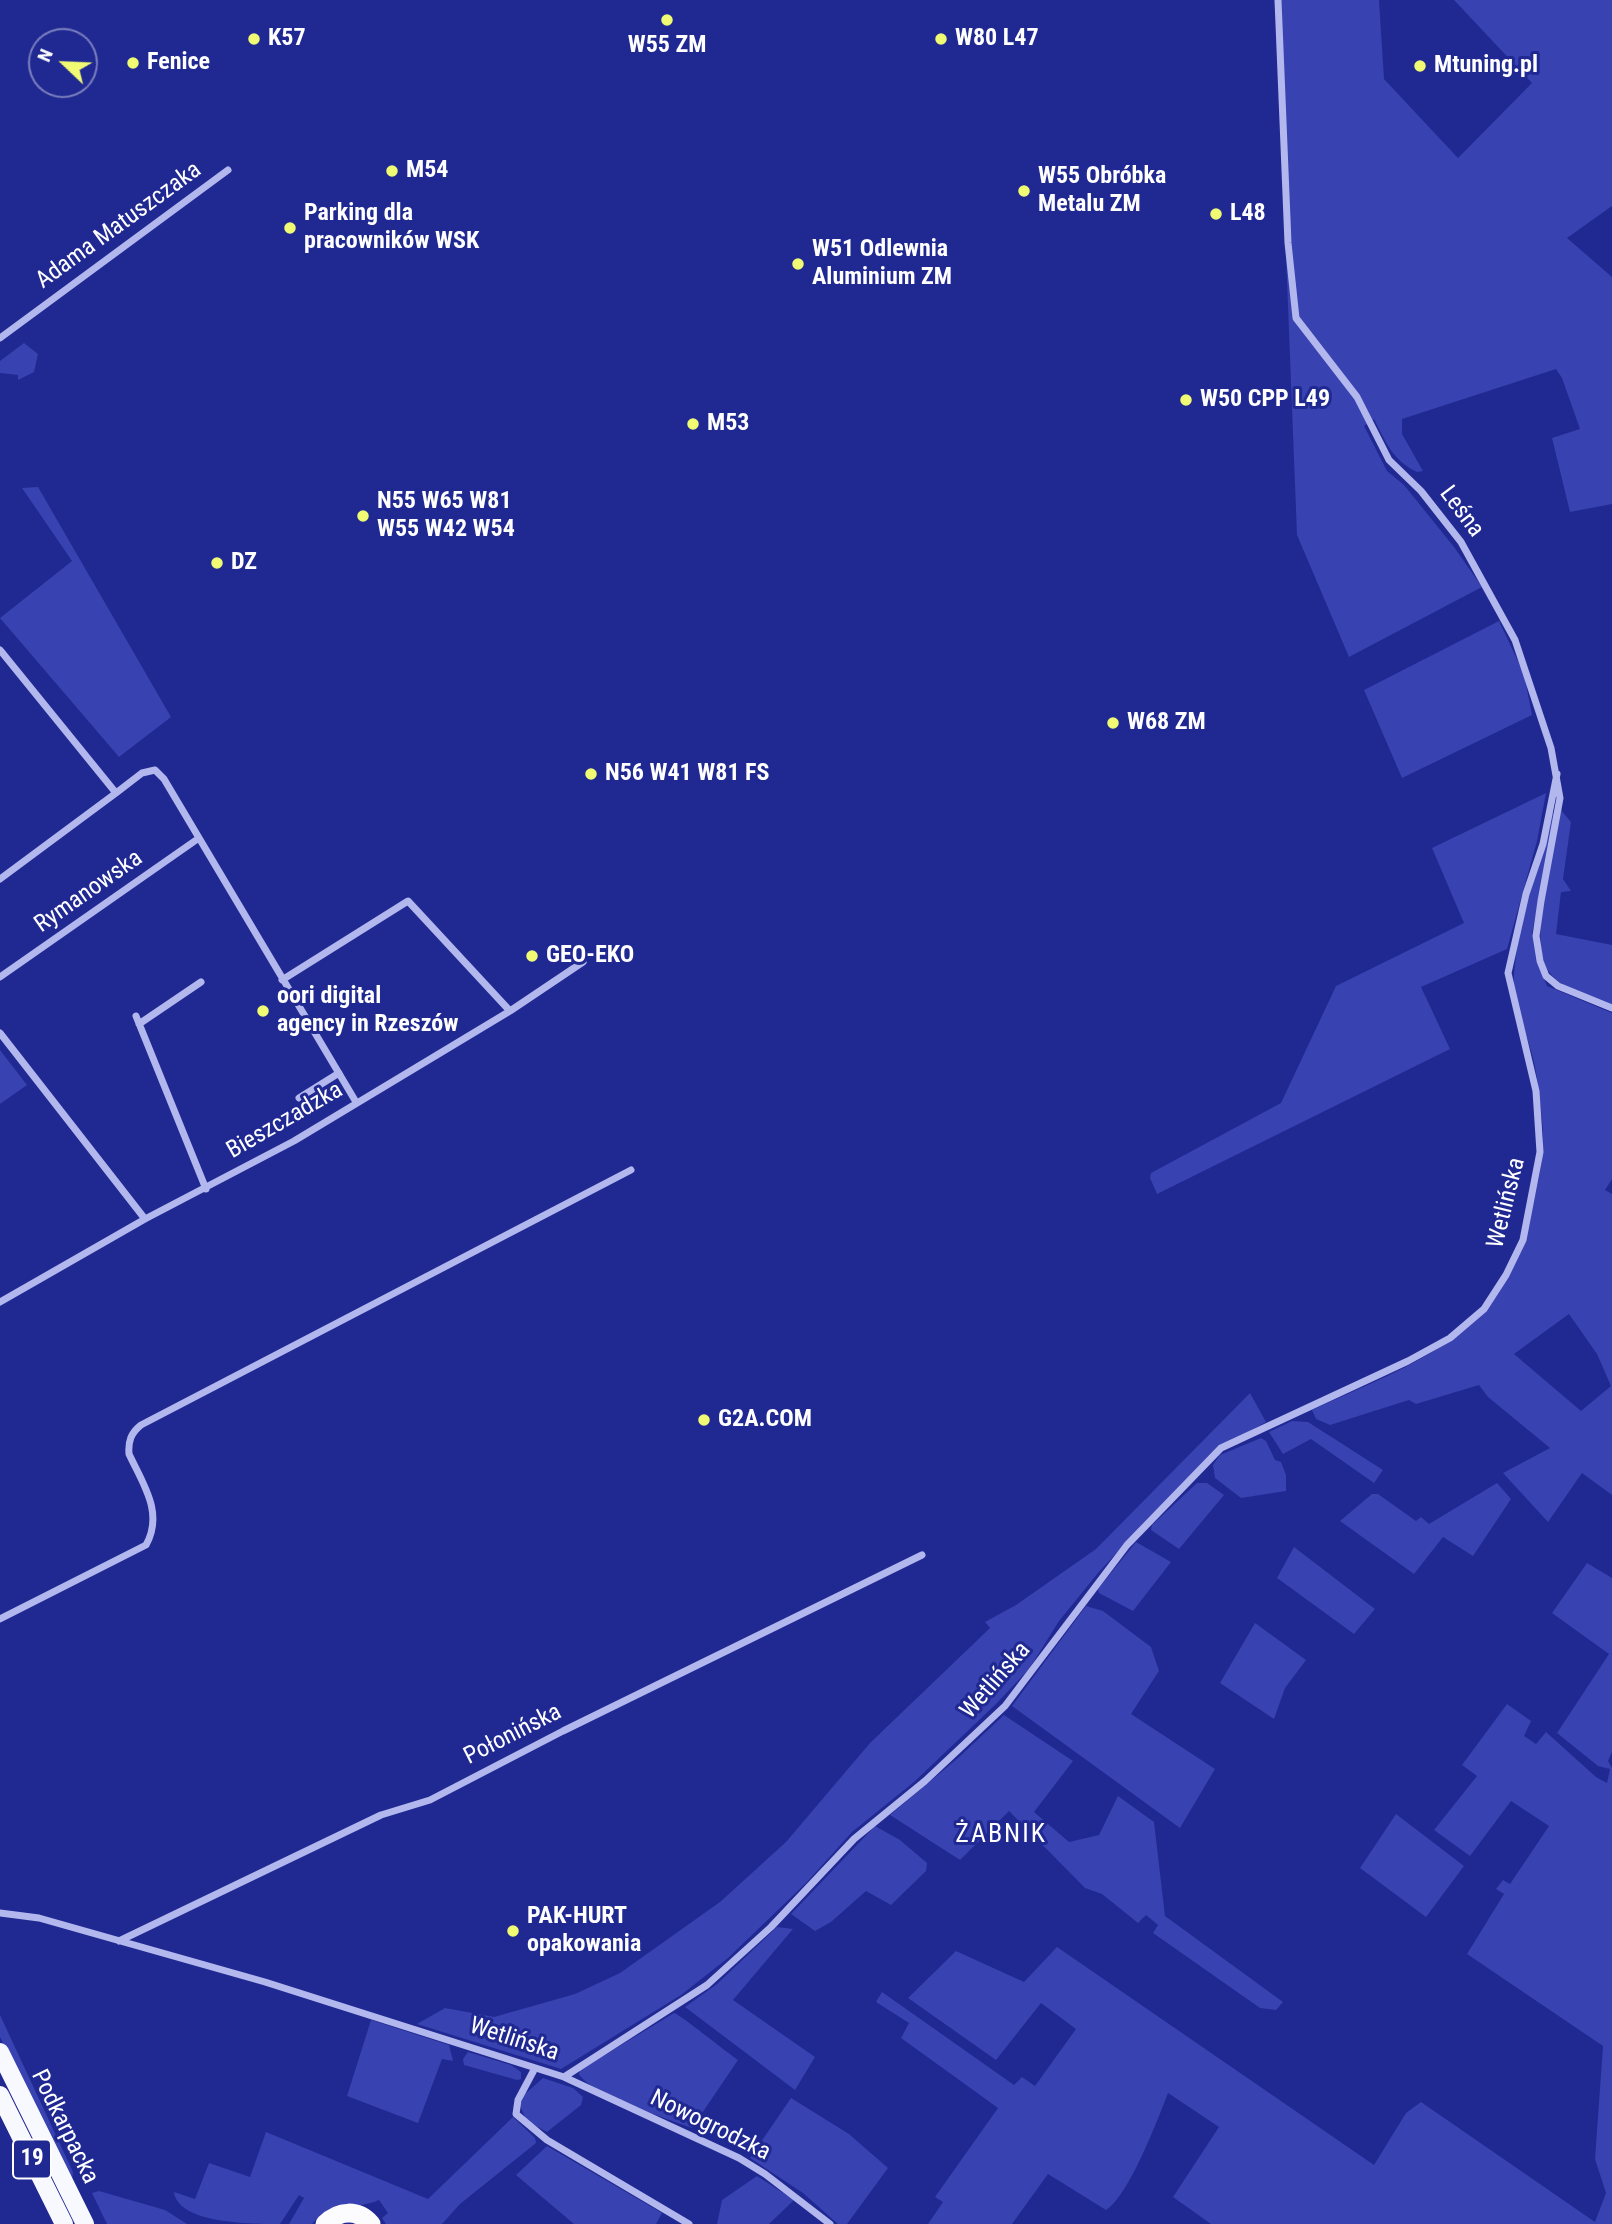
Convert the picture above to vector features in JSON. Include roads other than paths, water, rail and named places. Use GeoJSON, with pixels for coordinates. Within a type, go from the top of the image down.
{"type":"FeatureCollection","features":[{"type":"Feature","properties":{"kind":"highway"},"geometry":{"type":"LineString","coordinates":[[324,2224],[345,2213],[364,2216],[371,2224]]}},
{"type":"Feature","properties":{"kind":"main road","name":"Podkarpacka"},"geometry":{"type":"LineString","coordinates":[[0,2052],[85,2224]]}},
{"type":"Feature","properties":{"kind":"main road","name":"Podkarpacka"},"geometry":{"type":"LineString","coordinates":[[0,2095],[64,2224]]}},
{"type":"Feature","properties":{"kind":"street","name":"Leśna"},"geometry":{"type":"LineString","coordinates":[[1278,0],[1288,243],[1296,318],[1357,397],[1389,460],[1431,503],[1475,563],[1527,670],[1557,774],[1560,797],[1536,936],[1540,961],[1546,976],[1558,986],[1612,1008]]}},
{"type":"Feature","properties":{"kind":"street","name":"Adama Matuszczaka"},"geometry":{"type":"LineString","coordinates":[[0,338],[228,170]]}},
{"type":"Feature","properties":{"kind":"street"},"geometry":{"type":"LineString","coordinates":[[0,650],[116,793]]}},
{"type":"Feature","properties":{"kind":"street"},"geometry":{"type":"LineString","coordinates":[[0,879],[142,773],[155,771],[164,779],[356,1102]]}},
{"type":"Feature","properties":{"kind":"street","name":"Wetlińska"},"geometry":{"type":"LineString","coordinates":[[0,1913],[39,1918],[265,1982],[564,2077],[707,1984],[771,1927],[854,1839],[971,1739],[1029,1678],[1076,1608],[1127,1545],[1222,1448],[1408,1361],[1450,1338],[1484,1309],[1506,1275],[1523,1240],[1541,1152],[1536,1091],[1508,973],[1526,894],[1542,845],[1557,774]]}},
{"type":"Feature","properties":{"kind":"street","name":"Rymanowska"},"geometry":{"type":"LineString","coordinates":[[0,977],[199,838]]}},
{"type":"Feature","properties":{"kind":"street"},"geometry":{"type":"LineString","coordinates":[[282,980],[408,901],[510,1011]]}},
{"type":"Feature","properties":{"kind":"street","name":"Bieszczadzka"},"geometry":{"type":"LineString","coordinates":[[0,1302],[145,1219],[206,1189],[356,1102],[510,1011],[583,962]]}},
{"type":"Feature","properties":{"kind":"street"},"geometry":{"type":"LineString","coordinates":[[201,982],[138,1020],[206,1189]]}},
{"type":"Feature","properties":{"kind":"street"},"geometry":{"type":"LineString","coordinates":[[0,1033],[145,1219]]}},
{"type":"Feature","properties":{"kind":"street"},"geometry":{"type":"LineString","coordinates":[[299,1098],[339,1073]]}},
{"type":"Feature","properties":{"kind":"street"},"geometry":{"type":"LineString","coordinates":[[0,1619],[146,1545],[155,1521],[152,1505],[129,1454],[130,1437],[141,1425],[631,1170]]}},
{"type":"Feature","properties":{"kind":"street","name":"Połonińska"},"geometry":{"type":"LineString","coordinates":[[119,1941],[381,1815],[430,1800],[563,1731],[922,1555]]}},
{"type":"Feature","properties":{"kind":"street"},"geometry":{"type":"LineString","coordinates":[[535,2068],[518,2100],[516,2114],[547,2140],[689,2224]]}},
{"type":"Feature","properties":{"kind":"street","name":"Nowogrodzka"},"geometry":{"type":"LineString","coordinates":[[564,2077],[739,2158],[765,2174],[830,2224]]}},
{"type":"Feature","properties":{"kind":"place","name":"W55 ZM"},"geometry":{"type":"Point","coordinates":[667,20]}},
{"type":"Feature","properties":{"kind":"place","name":"K57"},"geometry":{"type":"Point","coordinates":[254,39]}},
{"type":"Feature","properties":{"kind":"place","name":"W80 L47"},"geometry":{"type":"Point","coordinates":[941,39]}},
{"type":"Feature","properties":{"kind":"place","name":"Fenice"},"geometry":{"type":"Point","coordinates":[133,63]}},
{"type":"Feature","properties":{"kind":"place","name":"Mtuning.pl"},"geometry":{"type":"Point","coordinates":[1420,66]}},
{"type":"Feature","properties":{"kind":"place","name":"M54"},"geometry":{"type":"Point","coordinates":[392,171]}},
{"type":"Feature","properties":{"kind":"place","name":"W55 Obróbka Metalu ZM"},"geometry":{"type":"Point","coordinates":[1024,191]}},
{"type":"Feature","properties":{"kind":"place","name":"L48"},"geometry":{"type":"Point","coordinates":[1216,214]}},
{"type":"Feature","properties":{"kind":"place","name":"Parking dla pracowników WSK"},"geometry":{"type":"Point","coordinates":[290,228]}},
{"type":"Feature","properties":{"kind":"place","name":"W51 Odlewnia Aluminium ZM"},"geometry":{"type":"Point","coordinates":[798,264]}},
{"type":"Feature","properties":{"kind":"place","name":"W50 CPP L49"},"geometry":{"type":"Point","coordinates":[1186,400]}},
{"type":"Feature","properties":{"kind":"place","name":"M53"},"geometry":{"type":"Point","coordinates":[693,424]}},
{"type":"Feature","properties":{"kind":"place","name":"N55 W65 W81 W55 W42 W54"},"geometry":{"type":"Point","coordinates":[363,516]}},
{"type":"Feature","properties":{"kind":"place","name":"DZ"},"geometry":{"type":"Point","coordinates":[217,563]}},
{"type":"Feature","properties":{"kind":"place","name":"W68 ZM"},"geometry":{"type":"Point","coordinates":[1113,723]}},
{"type":"Feature","properties":{"kind":"place","name":"N56 W41 W81 FS"},"geometry":{"type":"Point","coordinates":[591,774]}},
{"type":"Feature","properties":{"kind":"place","name":"GEO-EKO"},"geometry":{"type":"Point","coordinates":[532,956]}},
{"type":"Feature","properties":{"kind":"place","name":"oori digital agency in Rzeszów"},"geometry":{"type":"Point","coordinates":[263,1011]}},
{"type":"Feature","properties":{"kind":"place","name":"G2A.COM"},"geometry":{"type":"Point","coordinates":[704,1420]}},
{"type":"Feature","properties":{"kind":"place","name":"PAK-HURT opakowania"},"geometry":{"type":"Point","coordinates":[513,1931]}},
{"type":"Feature","properties":{"kind":"district","name":"ŻABNIK"},"geometry":{"type":"Point","coordinates":[1001,1835]}}]}
